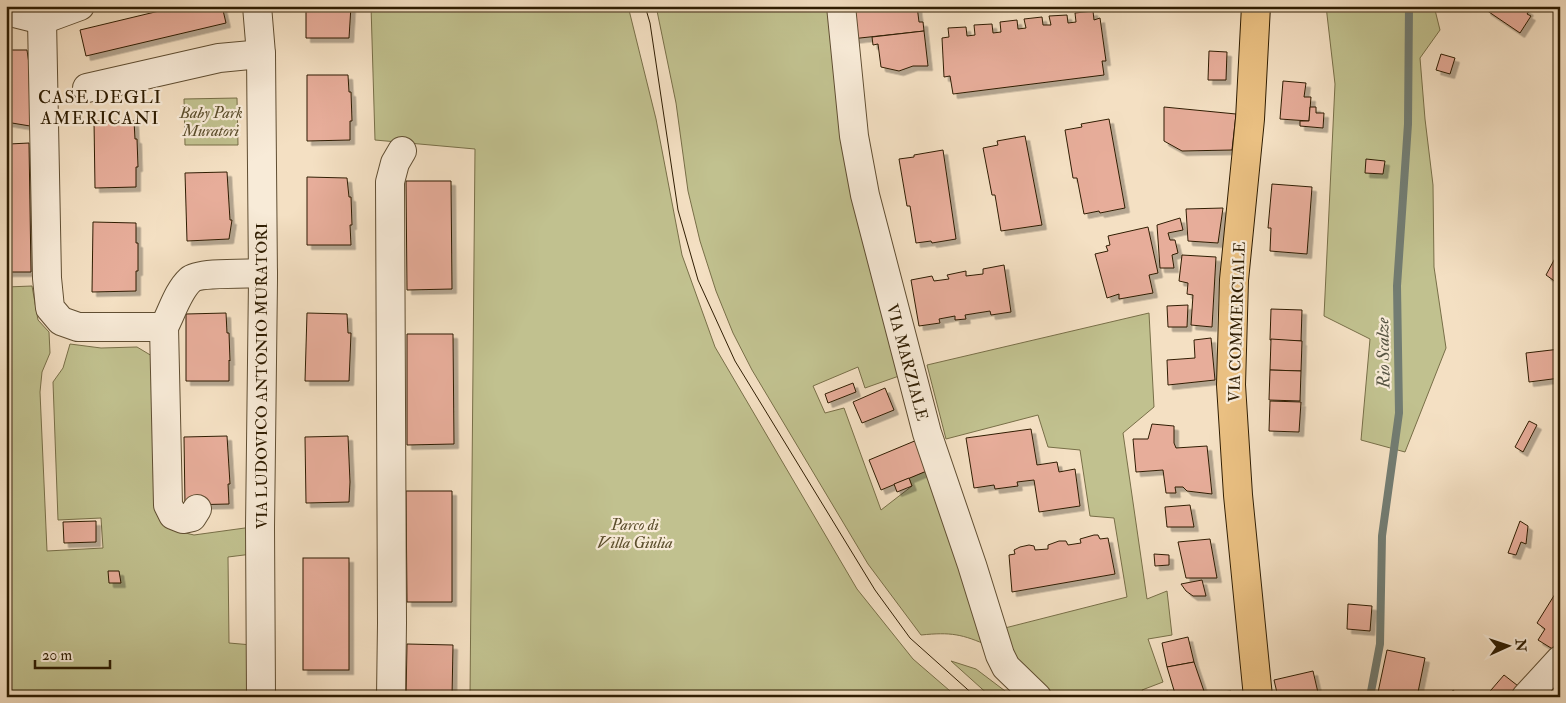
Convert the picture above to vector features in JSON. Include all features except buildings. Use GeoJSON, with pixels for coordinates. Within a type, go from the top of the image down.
{"type":"FeatureCollection","features":[{"type":"Feature","properties":{"kind":"main road","name":"VIA COMMERCIALE"},"geometry":{"type":"LineString","coordinates":[[1256,6],[1250,119],[1234,280],[1232,385],[1238,495],[1258,697]]}},
{"type":"Feature","properties":{"kind":"street"},"geometry":{"type":"LineString","coordinates":[[80,6],[20,12],[50,308],[61,321],[78,327],[164,327]]}},
{"type":"Feature","properties":{"kind":"street","name":"VIA LUDOVICO ANTONIO MURATORI"},"geometry":{"type":"LineString","coordinates":[[257,6],[261,54],[263,274],[260,526],[261,697]]}},
{"type":"Feature","properties":{"kind":"street","name":"VIA MARZIALE"},"geometry":{"type":"LineString","coordinates":[[841,6],[854,136],[865,195],[927,433],[1000,655],[1006,667],[1037,697]]}},
{"type":"Feature","properties":{"kind":"street"},"geometry":{"type":"LineString","coordinates":[[87,88],[218,58],[261,54]]}},
{"type":"Feature","properties":{"kind":"street"},"geometry":{"type":"LineString","coordinates":[[390,697],[392,624],[390,182],[395,163],[402,151]]}},
{"type":"Feature","properties":{"kind":"street"},"geometry":{"type":"LineString","coordinates":[[197,509],[192,517],[183,518],[173,515],[168,505],[164,327],[183,288],[192,278],[203,275],[263,274]]}},
{"type":"Feature","properties":{"kind":"street"},"geometry":{"type":"LineString","coordinates":[[1526,697],[1560,660]]}},
{"type":"Feature","properties":{"kind":"green space","name":"Parco di Villa Giulia"},"geometry":{"type":"Polygon","coordinates":[[[371,6],[628,6],[656,119],[682,255],[715,347],[857,589],[913,659],[957,697],[470,697],[475,149],[375,140],[371,6]]]}},
{"type":"Feature","properties":{"kind":"green space"},"geometry":{"type":"Polygon","coordinates":[[[656,6],[829,6],[899,376],[865,388],[858,367],[813,386],[825,413],[844,408],[881,510],[912,486],[909,478],[929,470],[989,646],[956,635],[921,635],[868,564],[752,370],[733,333],[716,291],[700,241],[688,191],[676,103],[656,6]]]}},
{"type":"Feature","properties":{"kind":"green space"},"geometry":{"type":"Polygon","coordinates":[[[1326,6],[1434,6],[1440,30],[1420,58],[1433,185],[1434,267],[1446,348],[1405,452],[1361,440],[1370,339],[1324,316],[1335,84],[1326,6]]]}},
{"type":"Feature","properties":{"kind":"green space","name":"Baby Park Muratori"},"geometry":{"type":"Polygon","coordinates":[[[237,98],[238,145],[185,145],[184,99],[237,98]]]}},
{"type":"Feature","properties":{"kind":"green space"},"geometry":{"type":"Polygon","coordinates":[[[32,286],[38,320],[49,332],[50,353],[42,372],[40,392],[47,551],[103,548],[101,518],[58,520],[53,382],[63,368],[70,344],[101,348],[137,347],[152,356],[154,367],[155,507],[162,521],[177,531],[194,535],[252,527],[252,554],[228,557],[229,643],[252,645],[252,697],[6,697],[6,412],[9,402],[6,287],[32,286]]]}},
{"type":"Feature","properties":{"kind":"green space"},"geometry":{"type":"Polygon","coordinates":[[[1149,313],[1154,407],[1123,433],[1147,599],[1167,591],[1172,635],[1148,639],[1163,682],[1142,690],[1145,697],[1049,697],[1024,670],[1001,629],[1127,597],[1114,518],[1090,516],[1080,450],[1048,447],[1038,415],[946,439],[927,365],[1149,313]]]}},
{"type":"Feature","properties":{"kind":"green space"},"geometry":{"type":"Polygon","coordinates":[[[951,661],[976,669],[1013,697],[991,697],[951,661]]]}},
{"type":"Feature","properties":{"kind":"waterway","name":"Rio Scalze"},"geometry":{"type":"LineString","coordinates":[[1370,697],[1380,644],[1382,536],[1399,413],[1397,286],[1408,124],[1409,6]]}},
{"type":"Feature","properties":{"kind":"tram line"},"geometry":{"type":"LineString","coordinates":[[645,6],[650,23],[678,210],[698,280],[735,361],[875,590],[910,638],[976,697]]}},
{"type":"Feature","properties":{"kind":"district","name":"CASE DEGLI AMERICANI"},"geometry":{"type":"Point","coordinates":[100,107]}}]}
